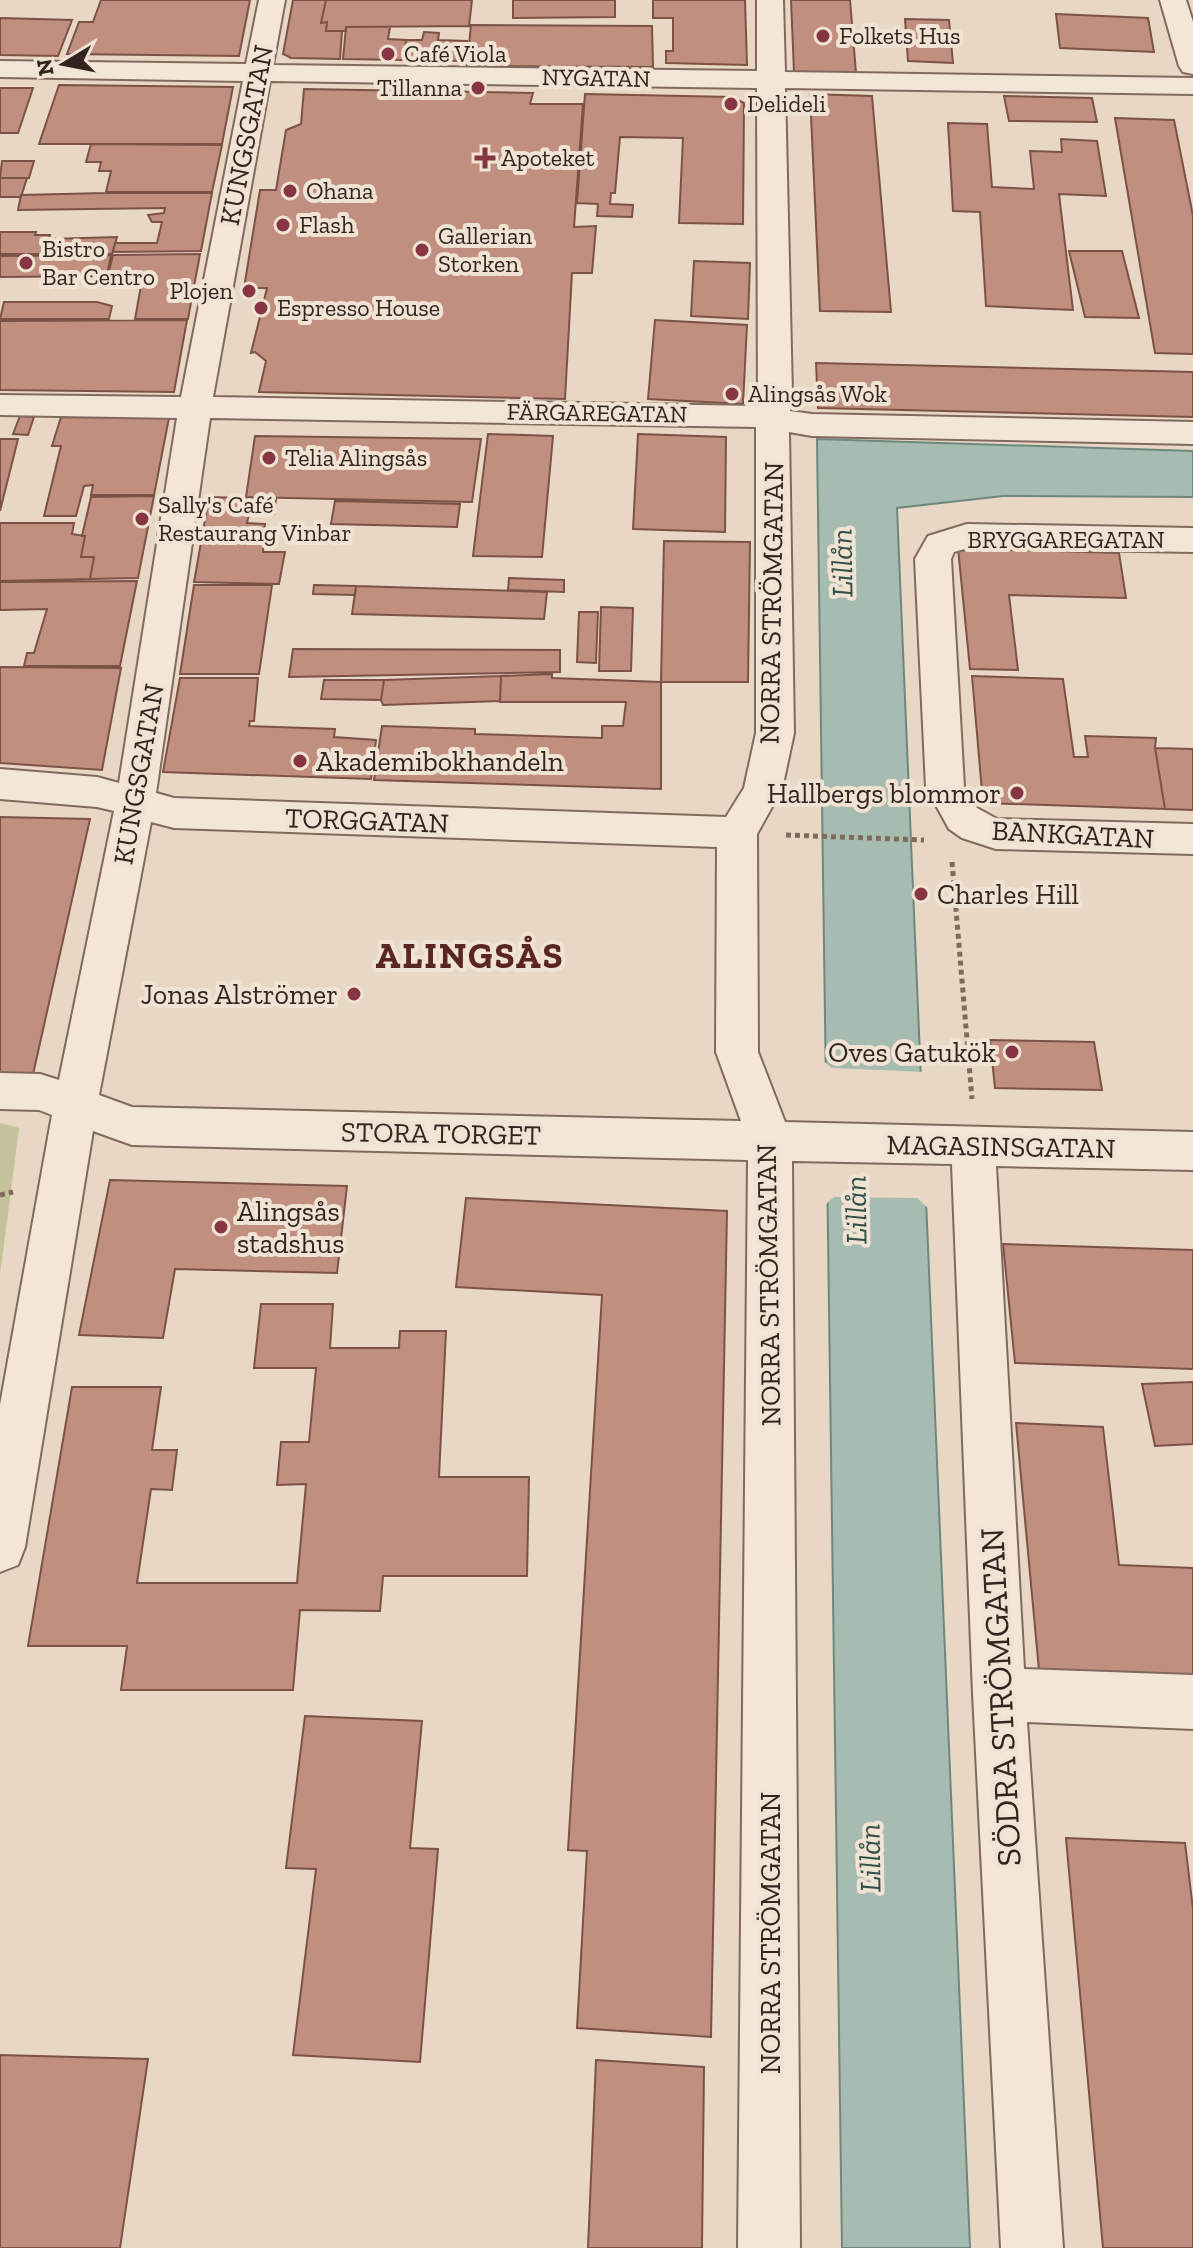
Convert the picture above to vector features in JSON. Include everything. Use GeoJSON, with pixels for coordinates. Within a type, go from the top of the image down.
{"type":"FeatureCollection","features":[{"type":"Feature","properties":{"kind":"street","name":"KUNGSGATAN"},"geometry":{"type":"LineString","coordinates":[[0,1547],[75,1107],[135,803],[195,407],[272,0]]}},
{"type":"Feature","properties":{"kind":"street","name":"NORRA STRÖMGATAN"},"geometry":{"type":"LineString","coordinates":[[769,2248],[790,1142],[737,1052],[737,833],[763,789],[775,733],[772,419],[776,394],[770,0]]}},
{"type":"Feature","properties":{"kind":"street"},"geometry":{"type":"LineString","coordinates":[[1173,0],[1193,66]]}},
{"type":"Feature","properties":{"kind":"street","name":"NYGATAN"},"geometry":{"type":"LineString","coordinates":[[0,69],[1193,86]]}},
{"type":"Feature","properties":{"kind":"street","name":"FÄRGAREGATAN"},"geometry":{"type":"LineString","coordinates":[[0,405],[741,414],[812,425],[1193,433]]}},
{"type":"Feature","properties":{"kind":"street","name":"BRYGGAREGATAN"},"geometry":{"type":"LineString","coordinates":[[965,822],[945,787],[933,559],[940,544],[967,536],[1193,540]]}},
{"type":"Feature","properties":{"kind":"street","name":"TORGGATAN"},"geometry":{"type":"LineString","coordinates":[[0,784],[97,792],[174,813],[737,833]]}},
{"type":"Feature","properties":{"kind":"street","name":"BANKGATAN"},"geometry":{"type":"LineString","coordinates":[[965,822],[996,834],[1193,839]]}},
{"type":"Feature","properties":{"kind":"street","name":"STORA TORGET"},"geometry":{"type":"LineString","coordinates":[[0,1091],[40,1092],[132,1126],[790,1142]]}},
{"type":"Feature","properties":{"kind":"street","name":"MAGASINSGATAN"},"geometry":{"type":"LineString","coordinates":[[790,1142],[1193,1151]]}},
{"type":"Feature","properties":{"kind":"street","name":"SÖDRA STRÖMGATAN"},"geometry":{"type":"LineString","coordinates":[[956,1145],[999,1694],[1032,2248]]}},
{"type":"Feature","properties":{"kind":"street"},"geometry":{"type":"LineString","coordinates":[[999,1694],[1193,1702]]}},
{"type":"Feature","properties":{"kind":"path"},"geometry":{"type":"LineString","coordinates":[[956,1145],[976,1140],[950,866],[965,822]]}},
{"type":"Feature","properties":{"kind":"path"},"geometry":{"type":"LineString","coordinates":[[784,835],[921,841]]}},
{"type":"Feature","properties":{"kind":"shaded area"},"geometry":{"type":"Polygon","coordinates":[[[0,1123],[19,1128],[0,1275],[0,1123]]]}},
{"type":"Feature","properties":{"kind":"water","name":"Lillån"},"geometry":{"type":"Polygon","coordinates":[[[817,439],[1193,451],[1193,497],[1003,496],[897,508],[970,2248],[842,2248],[817,439]]]}},
{"type":"Feature","properties":{"kind":"pier"},"geometry":{"type":"Polygon","coordinates":[[[822,1060],[832,1068],[925,1072],[931,1211],[917,1198],[834,1197],[824,1206],[822,1060]]]}},
{"type":"Feature","properties":{"kind":"building"},"geometry":{"type":"Polygon","coordinates":[[[101,0],[250,0],[239,56],[67,54],[79,22],[93,22],[101,0]]]}},
{"type":"Feature","properties":{"kind":"building"},"geometry":{"type":"Polygon","coordinates":[[[293,0],[326,0],[321,23],[327,22],[326,31],[342,31],[340,59],[291,58],[283,54],[293,0]]]}},
{"type":"Feature","properties":{"kind":"building"},"geometry":{"type":"Polygon","coordinates":[[[326,0],[472,0],[469,26],[346,27],[346,31],[326,31],[327,22],[321,23],[326,0]]]}},
{"type":"Feature","properties":{"kind":"building"},"geometry":{"type":"Polygon","coordinates":[[[513,0],[615,0],[615,17],[513,18],[513,0]]]}},
{"type":"Feature","properties":{"kind":"building"},"geometry":{"type":"Polygon","coordinates":[[[653,0],[745,0],[747,65],[666,63],[666,51],[673,51],[673,18],[653,18],[653,0]]]}},
{"type":"Feature","properties":{"kind":"building","name":"Folkets Hus"},"geometry":{"type":"Polygon","coordinates":[[[791,0],[850,0],[856,73],[794,72],[791,0]]]}},
{"type":"Feature","properties":{"kind":"building"},"geometry":{"type":"Polygon","coordinates":[[[1056,14],[1148,18],[1154,52],[1060,48],[1056,14]]]}},
{"type":"Feature","properties":{"kind":"building"},"geometry":{"type":"Polygon","coordinates":[[[0,18],[72,20],[58,56],[0,55],[0,18]]]}},
{"type":"Feature","properties":{"kind":"building"},"geometry":{"type":"Polygon","coordinates":[[[905,19],[949,20],[953,63],[908,61],[905,19]]]}},
{"type":"Feature","properties":{"kind":"building"},"geometry":{"type":"Polygon","coordinates":[[[471,25],[652,26],[653,67],[467,66],[471,25]]]}},
{"type":"Feature","properties":{"kind":"building"},"geometry":{"type":"Polygon","coordinates":[[[346,27],[390,27],[388,39],[406,40],[403,60],[343,59],[346,27]]]}},
{"type":"Feature","properties":{"kind":"building"},"geometry":{"type":"Polygon","coordinates":[[[424,32],[439,33],[438,40],[467,41],[465,61],[403,60],[406,40],[422,40],[424,32]]]}},
{"type":"Feature","properties":{"kind":"building"},"geometry":{"type":"Polygon","coordinates":[[[59,85],[233,87],[222,144],[39,144],[59,85]]]}},
{"type":"Feature","properties":{"kind":"building"},"geometry":{"type":"Polygon","coordinates":[[[0,88],[33,88],[18,133],[0,133],[0,88]]]}},
{"type":"Feature","properties":{"kind":"building","name":"Gallerian Storken"},"geometry":{"type":"Polygon","coordinates":[[[304,89],[533,93],[530,104],[583,104],[574,227],[596,226],[592,273],[572,273],[565,399],[259,392],[266,361],[255,352],[251,353],[267,288],[244,288],[260,190],[276,190],[286,130],[301,124],[304,89]]]}},
{"type":"Feature","properties":{"kind":"building"},"geometry":{"type":"Polygon","coordinates":[[[585,94],[733,97],[744,103],[743,224],[679,223],[683,138],[620,137],[615,193],[611,193],[610,204],[633,205],[632,217],[597,216],[598,204],[577,203],[585,94]]]}},
{"type":"Feature","properties":{"kind":"building"},"geometry":{"type":"Polygon","coordinates":[[[810,94],[872,96],[891,312],[820,311],[810,94]]]}},
{"type":"Feature","properties":{"kind":"building"},"geometry":{"type":"Polygon","coordinates":[[[1004,96],[1092,98],[1097,122],[1009,121],[1004,96]]]}},
{"type":"Feature","properties":{"kind":"building"},"geometry":{"type":"Polygon","coordinates":[[[1115,118],[1174,120],[1193,216],[1193,354],[1155,353],[1115,118]]]}},
{"type":"Feature","properties":{"kind":"building"},"geometry":{"type":"Polygon","coordinates":[[[948,123],[987,124],[992,187],[1034,189],[1030,151],[1062,152],[1061,139],[1097,141],[1106,196],[1059,194],[1073,310],[986,306],[980,212],[953,211],[948,123]]]}},
{"type":"Feature","properties":{"kind":"building"},"geometry":{"type":"Polygon","coordinates":[[[91,144],[222,145],[212,192],[106,192],[111,171],[99,171],[101,162],[86,162],[91,144]]]}},
{"type":"Feature","properties":{"kind":"building"},"geometry":{"type":"Polygon","coordinates":[[[2,161],[34,161],[29,178],[0,178],[2,161]]]}},
{"type":"Feature","properties":{"kind":"building"},"geometry":{"type":"Polygon","coordinates":[[[0,178],[27,178],[21,197],[0,197],[0,178]]]}},
{"type":"Feature","properties":{"kind":"building"},"geometry":{"type":"Polygon","coordinates":[[[212,193],[201,251],[113,252],[115,243],[157,243],[162,222],[152,222],[148,215],[164,213],[165,208],[18,210],[21,195],[212,193]]]}},
{"type":"Feature","properties":{"kind":"building"},"geometry":{"type":"Polygon","coordinates":[[[0,232],[36,232],[35,235],[50,235],[49,239],[117,237],[112,254],[0,254],[0,232]]]}},
{"type":"Feature","properties":{"kind":"building"},"geometry":{"type":"Polygon","coordinates":[[[1069,251],[1122,251],[1139,318],[1085,317],[1069,251]]]}},
{"type":"Feature","properties":{"kind":"building"},"geometry":{"type":"Polygon","coordinates":[[[200,254],[188,319],[135,319],[141,286],[126,283],[131,275],[108,275],[113,255],[200,254]]]}},
{"type":"Feature","properties":{"kind":"building"},"geometry":{"type":"Polygon","coordinates":[[[111,255],[107,276],[0,277],[0,256],[111,255]]]}},
{"type":"Feature","properties":{"kind":"building"},"geometry":{"type":"Polygon","coordinates":[[[694,261],[750,263],[748,319],[691,316],[694,261]]]}},
{"type":"Feature","properties":{"kind":"building"},"geometry":{"type":"Polygon","coordinates":[[[4,302],[97,302],[112,306],[109,319],[0,319],[4,302]]]}},
{"type":"Feature","properties":{"kind":"building"},"geometry":{"type":"Polygon","coordinates":[[[187,320],[174,392],[0,390],[0,321],[187,320]]]}},
{"type":"Feature","properties":{"kind":"building"},"geometry":{"type":"Polygon","coordinates":[[[655,320],[747,325],[743,404],[648,399],[655,320]]]}},
{"type":"Feature","properties":{"kind":"building"},"geometry":{"type":"Polygon","coordinates":[[[816,363],[1193,372],[1193,417],[818,408],[816,363]]]}},
{"type":"Feature","properties":{"kind":"building"},"geometry":{"type":"Polygon","coordinates":[[[20,416],[34,417],[28,435],[13,434],[20,416]]]}},
{"type":"Feature","properties":{"kind":"building"},"geometry":{"type":"Polygon","coordinates":[[[61,417],[169,418],[154,495],[91,495],[93,485],[84,486],[76,516],[44,516],[61,446],[52,446],[61,417]]]}},
{"type":"Feature","properties":{"kind":"building"},"geometry":{"type":"Polygon","coordinates":[[[488,434],[553,436],[542,557],[473,556],[488,434]]]}},
{"type":"Feature","properties":{"kind":"building"},"geometry":{"type":"Polygon","coordinates":[[[638,434],[726,437],[725,532],[633,529],[638,434]]]}},
{"type":"Feature","properties":{"kind":"building"},"geometry":{"type":"Polygon","coordinates":[[[255,436],[481,439],[472,502],[246,497],[255,436]]]}},
{"type":"Feature","properties":{"kind":"building"},"geometry":{"type":"Polygon","coordinates":[[[0,439],[18,439],[0,511],[0,439]]]}},
{"type":"Feature","properties":{"kind":"building"},"geometry":{"type":"Polygon","coordinates":[[[154,496],[138,578],[90,579],[94,557],[81,557],[85,536],[82,536],[91,497],[154,496]]]}},
{"type":"Feature","properties":{"kind":"building"},"geometry":{"type":"Polygon","coordinates":[[[209,497],[276,499],[274,514],[249,514],[247,523],[265,524],[263,552],[285,552],[279,584],[194,582],[209,497]]]}},
{"type":"Feature","properties":{"kind":"building"},"geometry":{"type":"Polygon","coordinates":[[[335,501],[460,504],[457,527],[331,524],[335,501]]]}},
{"type":"Feature","properties":{"kind":"building"},"geometry":{"type":"Polygon","coordinates":[[[0,523],[74,523],[72,534],[85,536],[81,557],[94,557],[90,579],[0,581],[0,523]]]}},
{"type":"Feature","properties":{"kind":"building"},"geometry":{"type":"Polygon","coordinates":[[[664,541],[750,542],[748,682],[661,682],[664,541]]]}},
{"type":"Feature","properties":{"kind":"building"},"geometry":{"type":"Polygon","coordinates":[[[958,548],[1119,553],[1126,598],[1009,595],[1018,670],[970,669],[958,548]]]}},
{"type":"Feature","properties":{"kind":"building"},"geometry":{"type":"Polygon","coordinates":[[[509,578],[564,580],[564,592],[508,590],[509,578]]]}},
{"type":"Feature","properties":{"kind":"building"},"geometry":{"type":"Polygon","coordinates":[[[137,581],[120,666],[24,666],[27,653],[34,653],[47,609],[0,610],[0,582],[137,581]]]}},
{"type":"Feature","properties":{"kind":"building"},"geometry":{"type":"Polygon","coordinates":[[[194,585],[272,585],[259,674],[180,674],[194,585]]]}},
{"type":"Feature","properties":{"kind":"building"},"geometry":{"type":"Polygon","coordinates":[[[314,585],[356,586],[355,595],[313,594],[314,585]]]}},
{"type":"Feature","properties":{"kind":"building"},"geometry":{"type":"Polygon","coordinates":[[[356,586],[547,592],[544,619],[352,614],[356,586]]]}},
{"type":"Feature","properties":{"kind":"building"},"geometry":{"type":"Polygon","coordinates":[[[601,607],[633,608],[631,671],[599,671],[601,607]]]}},
{"type":"Feature","properties":{"kind":"building"},"geometry":{"type":"Polygon","coordinates":[[[579,612],[598,612],[596,663],[577,662],[579,612]]]}},
{"type":"Feature","properties":{"kind":"building"},"geometry":{"type":"Polygon","coordinates":[[[293,649],[560,650],[560,672],[289,677],[293,649]]]}},
{"type":"Feature","properties":{"kind":"building"},"geometry":{"type":"Polygon","coordinates":[[[0,667],[121,668],[102,770],[0,763],[0,667]]]}},
{"type":"Feature","properties":{"kind":"building"},"geometry":{"type":"Polygon","coordinates":[[[552,674],[552,678],[661,682],[661,789],[374,780],[382,726],[475,729],[475,734],[602,738],[602,726],[623,726],[626,702],[500,702],[501,676],[552,674]]]}},
{"type":"Feature","properties":{"kind":"building"},"geometry":{"type":"Polygon","coordinates":[[[501,676],[500,701],[383,705],[381,700],[384,680],[501,676]]]}},
{"type":"Feature","properties":{"kind":"building"},"geometry":{"type":"Polygon","coordinates":[[[972,676],[1063,679],[1074,757],[1088,757],[1085,736],[1156,738],[1165,809],[983,803],[972,676]]]}},
{"type":"Feature","properties":{"kind":"building"},"geometry":{"type":"Polygon","coordinates":[[[180,678],[258,678],[254,721],[250,721],[249,726],[335,729],[334,737],[376,740],[371,779],[163,772],[180,678]]]}},
{"type":"Feature","properties":{"kind":"building"},"geometry":{"type":"Polygon","coordinates":[[[324,680],[384,680],[381,700],[321,699],[324,680]]]}},
{"type":"Feature","properties":{"kind":"building"},"geometry":{"type":"Polygon","coordinates":[[[1155,748],[1193,749],[1193,810],[1165,809],[1155,748]]]}},
{"type":"Feature","properties":{"kind":"building"},"geometry":{"type":"Polygon","coordinates":[[[0,817],[90,819],[30,1088],[0,1087],[0,817]]]}},
{"type":"Feature","properties":{"kind":"building"},"geometry":{"type":"Polygon","coordinates":[[[990,1040],[1094,1042],[1102,1090],[995,1088],[990,1040]]]}},
{"type":"Feature","properties":{"kind":"building","name":"Alingsås stadshus"},"geometry":{"type":"Polygon","coordinates":[[[110,1180],[347,1186],[337,1273],[175,1269],[163,1338],[79,1335],[110,1180]]]}},
{"type":"Feature","properties":{"kind":"building"},"geometry":{"type":"Polygon","coordinates":[[[466,1198],[727,1211],[711,2037],[577,2028],[587,1851],[568,1850],[602,1295],[456,1287],[466,1198]]]}},
{"type":"Feature","properties":{"kind":"building"},"geometry":{"type":"Polygon","coordinates":[[[1003,1244],[1193,1250],[1193,1369],[1015,1363],[1003,1244]]]}},
{"type":"Feature","properties":{"kind":"building"},"geometry":{"type":"Polygon","coordinates":[[[261,1304],[333,1304],[330,1348],[399,1348],[400,1331],[446,1331],[439,1477],[529,1477],[527,1576],[383,1576],[380,1611],[300,1610],[293,1690],[121,1690],[127,1646],[28,1646],[72,1387],[161,1387],[152,1450],[177,1450],[172,1490],[151,1489],[137,1583],[297,1583],[306,1484],[277,1485],[281,1442],[309,1442],[316,1368],[254,1368],[261,1304]]]}},
{"type":"Feature","properties":{"kind":"building"},"geometry":{"type":"Polygon","coordinates":[[[1193,1382],[1193,1444],[1155,1446],[1142,1384],[1193,1382]]]}},
{"type":"Feature","properties":{"kind":"building"},"geometry":{"type":"Polygon","coordinates":[[[1016,1423],[1103,1427],[1119,1565],[1193,1568],[1193,1676],[1039,1670],[1016,1423]]]}},
{"type":"Feature","properties":{"kind":"building"},"geometry":{"type":"Polygon","coordinates":[[[305,1716],[422,1721],[410,1848],[438,1849],[420,2062],[293,2055],[316,1869],[286,1868],[305,1716]]]}},
{"type":"Feature","properties":{"kind":"building"},"geometry":{"type":"Polygon","coordinates":[[[1066,1838],[1185,1843],[1193,1909],[1193,2248],[1103,2248],[1066,1838]]]}},
{"type":"Feature","properties":{"kind":"building"},"geometry":{"type":"Polygon","coordinates":[[[0,2055],[148,2059],[120,2248],[0,2248],[0,2055]]]}},
{"type":"Feature","properties":{"kind":"building"},"geometry":{"type":"Polygon","coordinates":[[[596,2060],[704,2067],[702,2248],[588,2248],[596,2060]]]}},
{"type":"Feature","properties":{"kind":"place","name":"Folkets Hus"},"geometry":{"type":"Point","coordinates":[823,36]}},
{"type":"Feature","properties":{"kind":"place","name":"Café Viola"},"geometry":{"type":"Point","coordinates":[388,54]}},
{"type":"Feature","properties":{"kind":"place","name":"Tillanna"},"geometry":{"type":"Point","coordinates":[478,88]}},
{"type":"Feature","properties":{"kind":"place","name":"Delideli"},"geometry":{"type":"Point","coordinates":[731,104]}},
{"type":"Feature","properties":{"kind":"place","name":"Apoteket"},"geometry":{"type":"Point","coordinates":[485,158]}},
{"type":"Feature","properties":{"kind":"place","name":"Ohana"},"geometry":{"type":"Point","coordinates":[290,191]}},
{"type":"Feature","properties":{"kind":"place","name":"Flash"},"geometry":{"type":"Point","coordinates":[283,225]}},
{"type":"Feature","properties":{"kind":"place","name":"Gallerian Storken"},"geometry":{"type":"Point","coordinates":[422,250]}},
{"type":"Feature","properties":{"kind":"place","name":"Bistro Bar Centro"},"geometry":{"type":"Point","coordinates":[26,263]}},
{"type":"Feature","properties":{"kind":"place","name":"Plojen"},"geometry":{"type":"Point","coordinates":[249,291]}},
{"type":"Feature","properties":{"kind":"place","name":"Espresso House"},"geometry":{"type":"Point","coordinates":[261,308]}},
{"type":"Feature","properties":{"kind":"place","name":"Alingsås Wok"},"geometry":{"type":"Point","coordinates":[732,394]}},
{"type":"Feature","properties":{"kind":"place","name":"Telia Alingsås"},"geometry":{"type":"Point","coordinates":[269,458]}},
{"type":"Feature","properties":{"kind":"place","name":"Sally's Café Restaurang Vinbar"},"geometry":{"type":"Point","coordinates":[142,519]}},
{"type":"Feature","properties":{"kind":"place","name":"Akademibokhandeln"},"geometry":{"type":"Point","coordinates":[300,761]}},
{"type":"Feature","properties":{"kind":"place","name":"Hallbergs blommor"},"geometry":{"type":"Point","coordinates":[1017,793]}},
{"type":"Feature","properties":{"kind":"place","name":"Charles Hill"},"geometry":{"type":"Point","coordinates":[921,894]}},
{"type":"Feature","properties":{"kind":"place","name":"Jonas Alströmer"},"geometry":{"type":"Point","coordinates":[354,994]}},
{"type":"Feature","properties":{"kind":"place","name":"Oves Gatukök"},"geometry":{"type":"Point","coordinates":[1012,1052]}},
{"type":"Feature","properties":{"kind":"place","name":"Alingsås stadshus"},"geometry":{"type":"Point","coordinates":[221,1227]}},
{"type":"Feature","properties":{"kind":"district","name":"ALINGSÅS"},"geometry":{"type":"Point","coordinates":[470,955]}}]}
